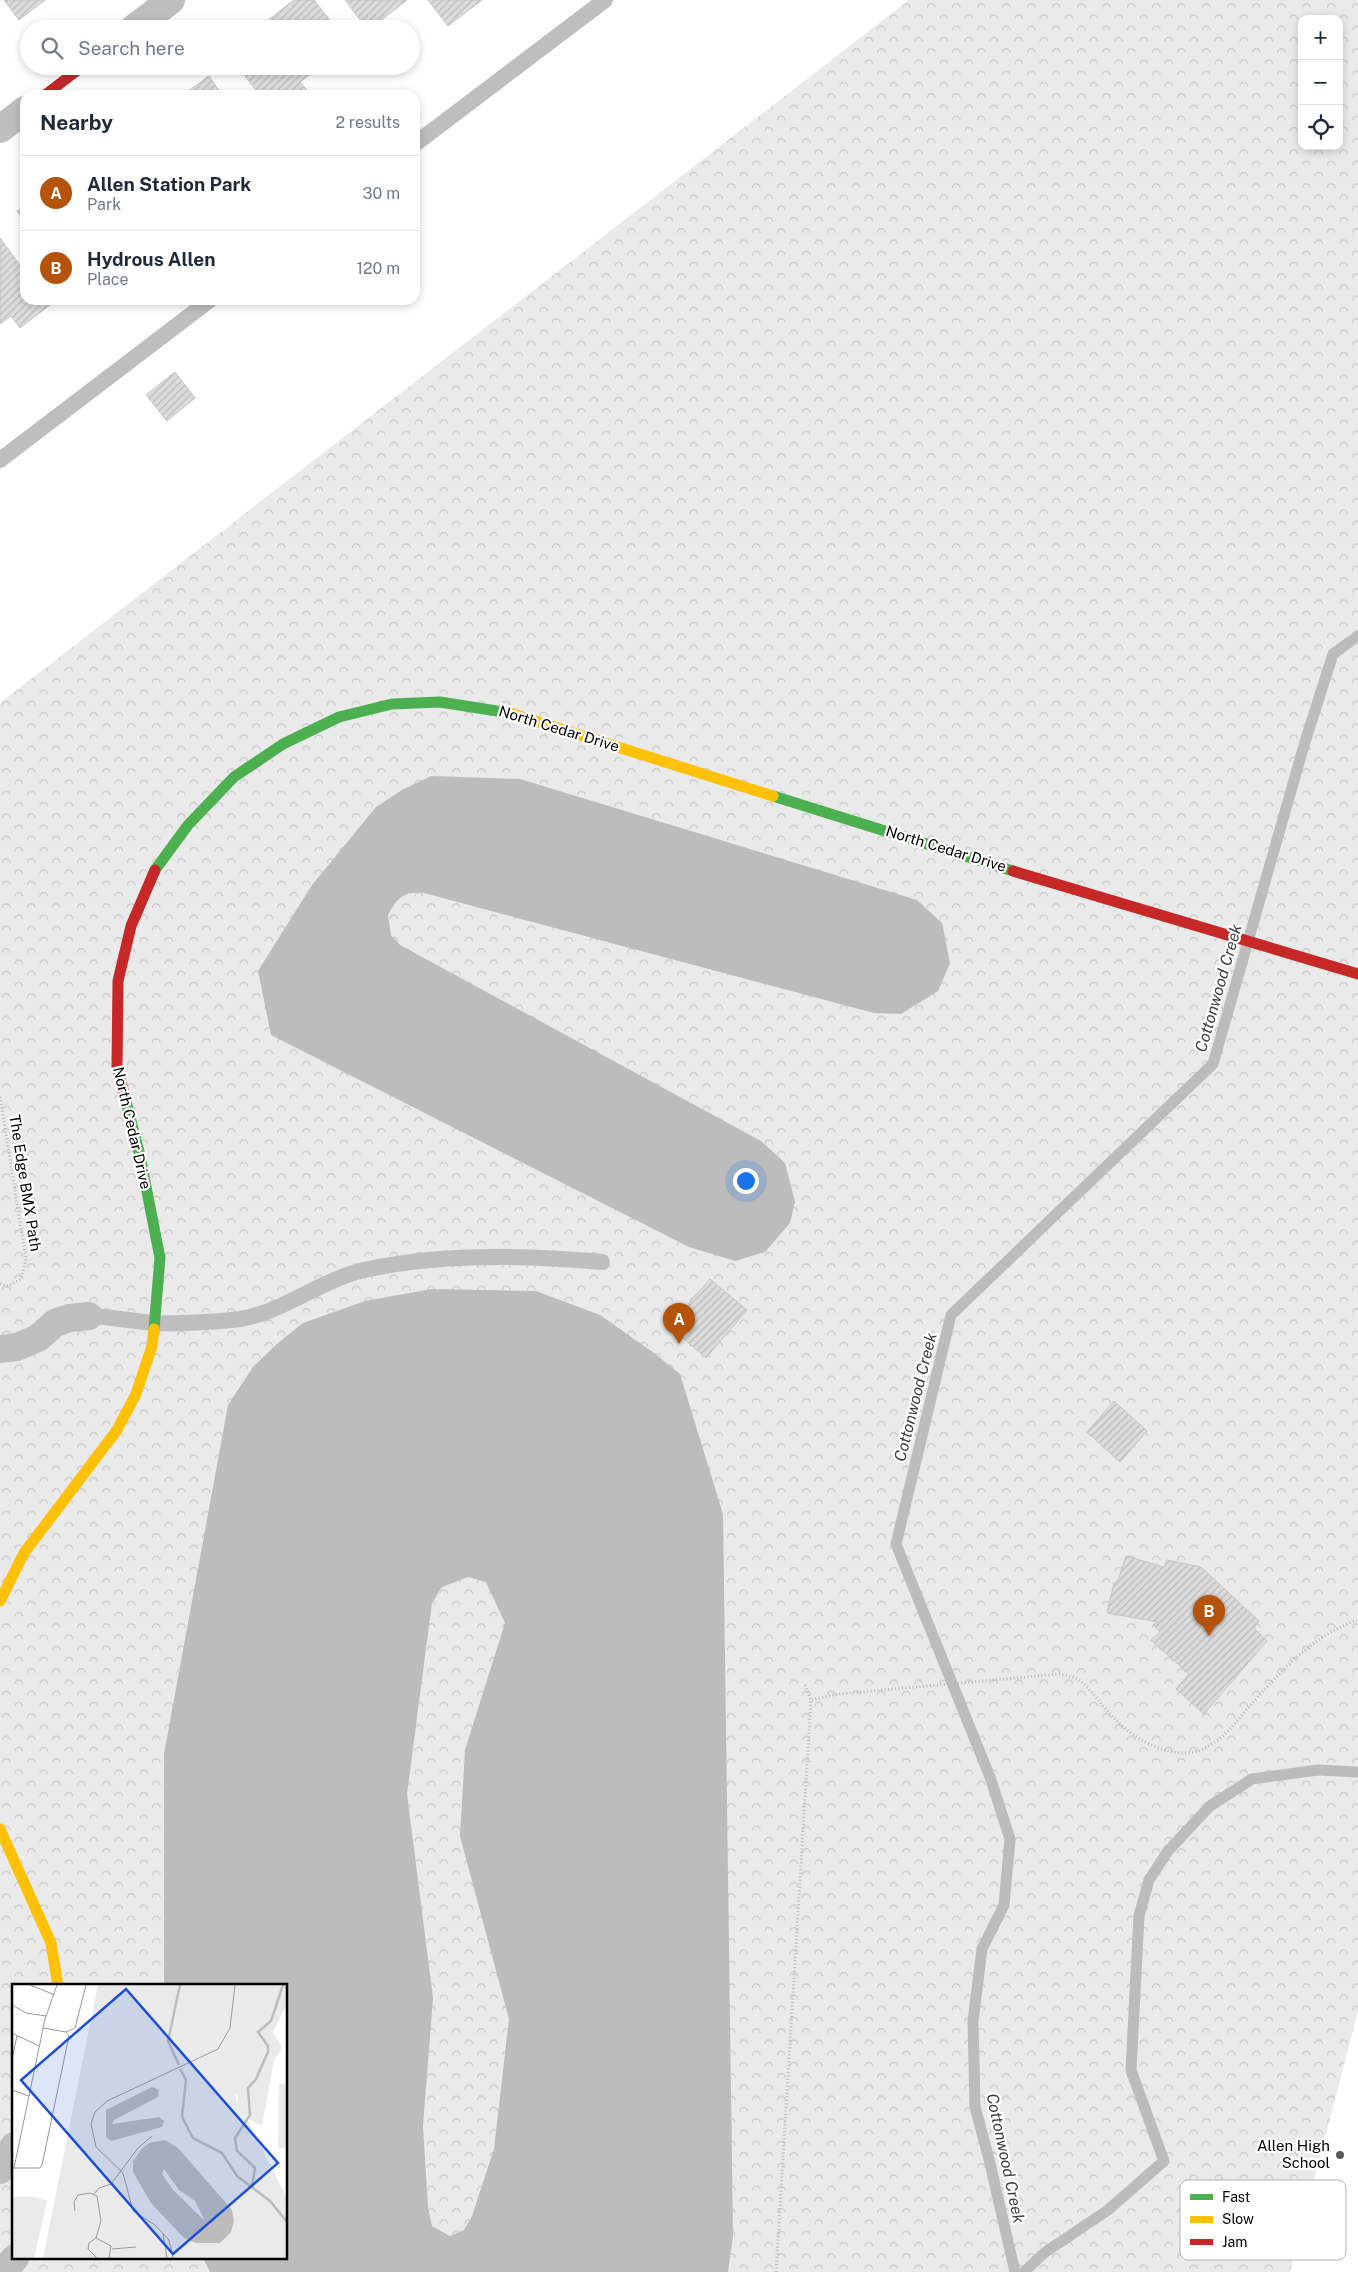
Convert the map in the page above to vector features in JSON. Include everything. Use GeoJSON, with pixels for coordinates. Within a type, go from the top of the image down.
{"type":"FeatureCollection","features":[{"type":"Feature","properties":{"kind":"street"},"geometry":{"type":"LineString","coordinates":[[145,20],[171,0]]}},
{"type":"Feature","properties":{"kind":"street"},"geometry":{"type":"LineString","coordinates":[[52,90],[71,75]]}},
{"type":"Feature","properties":{"kind":"street"},"geometry":{"type":"LineString","coordinates":[[0,129],[20,114]]}},
{"type":"Feature","properties":{"kind":"street","name":"North Cedar Drive"},"geometry":{"type":"LineString","coordinates":[[0,1600],[24,1553],[117,1430],[136,1394],[152,1346],[160,1258],[140,1156],[117,1066],[118,981],[131,926],[151,876],[188,825],[234,777],[283,744],[338,717],[392,704],[440,702],[501,710],[1020,872],[1358,974]]}},
{"type":"Feature","properties":{"kind":"street"},"geometry":{"type":"LineString","coordinates":[[0,1349],[17,1347],[38,1338],[55,1323],[69,1318],[89,1316]]}},
{"type":"Feature","properties":{"kind":"street"},"geometry":{"type":"LineString","coordinates":[[0,1828],[6,1846],[51,1943],[58,1984]]}},
{"type":"Feature","properties":{"kind":"street"},"geometry":{"type":"LineString","coordinates":[[0,2170],[12,2149]]}},
{"type":"Feature","properties":{"kind":"street"},"geometry":{"type":"LineString","coordinates":[[3,2272],[13,2260]]}},
{"type":"Feature","properties":{"kind":"lane"},"geometry":{"type":"LineString","coordinates":[[420,140],[604,0]]}},
{"type":"Feature","properties":{"kind":"lane"},"geometry":{"type":"LineString","coordinates":[[0,460],[203,305]]}},
{"type":"Feature","properties":{"kind":"lane"},"geometry":{"type":"LineString","coordinates":[[89,1316],[154,1323],[241,1319],[263,1312],[363,1270],[422,1262],[486,1257],[558,1258],[602,1262]]}},
{"type":"Feature","properties":{"kind":"path","name":"The Edge BMX Path"},"geometry":{"type":"LineString","coordinates":[[0,1097],[26,1259],[21,1279],[8,1286],[0,1284]]}},
{"type":"Feature","properties":{"kind":"path"},"geometry":{"type":"LineString","coordinates":[[811,1700],[838,1694],[1059,1674],[1077,1679],[1090,1690],[1115,1720],[1131,1734],[1163,1750],[1182,1754],[1211,1745],[1230,1730],[1249,1707],[1311,1646],[1332,1630],[1358,1620]]}},
{"type":"Feature","properties":{"kind":"path"},"geometry":{"type":"LineString","coordinates":[[776,2272],[811,1700],[805,1685]]}},
{"type":"Feature","properties":{"kind":"green space"},"geometry":{"type":"Polygon","coordinates":[[[909,0],[1358,0],[1358,2011],[1314,2180],[1180,2180],[1180,2260],[1293,2260],[1290,2272],[0,2272],[0,703],[909,0]]]}},
{"type":"Feature","properties":{"kind":"shaded area"},"geometry":{"type":"Polygon","coordinates":[[[431,776],[520,779],[917,900],[942,923],[950,963],[938,991],[901,1014],[874,1013],[424,893],[411,893],[402,896],[388,915],[391,935],[400,945],[761,1141],[785,1163],[795,1202],[790,1223],[765,1252],[735,1261],[689,1247],[271,1035],[258,971],[312,885],[376,807],[402,790],[431,776]]]}},
{"type":"Feature","properties":{"kind":"shaded area"},"geometry":{"type":"Polygon","coordinates":[[[432,1289],[536,1291],[600,1315],[680,1374],[723,1514],[733,2236],[728,2272],[210,2272],[204,2260],[288,2260],[288,1984],[164,1984],[164,1754],[228,1405],[253,1367],[278,1343],[303,1323],[365,1301],[432,1289]],[[468,1577],[442,1587],[432,1603],[407,1794],[433,1998],[423,2126],[428,2208],[432,2226],[450,2236],[464,2230],[472,2216],[494,2149],[509,2019],[460,1836],[465,1750],[505,1623],[486,1582],[468,1577]]]}},
{"type":"Feature","properties":{"kind":"building"},"geometry":{"type":"Polygon","coordinates":[[[4,0],[45,0],[19,20],[4,0]]]}},
{"type":"Feature","properties":{"kind":"building"},"geometry":{"type":"Polygon","coordinates":[[[294,0],[314,0],[330,20],[268,20],[294,0]]]}},
{"type":"Feature","properties":{"kind":"building"},"geometry":{"type":"Polygon","coordinates":[[[345,0],[407,0],[381,20],[360,20],[345,0]]]}},
{"type":"Feature","properties":{"kind":"building"},"geometry":{"type":"Polygon","coordinates":[[[428,0],[482,0],[448,26],[428,0]]]}},
{"type":"Feature","properties":{"kind":"building"},"geometry":{"type":"Polygon","coordinates":[[[244,75],[309,75],[300,82],[307,90],[256,90],[244,75]]]}},
{"type":"Feature","properties":{"kind":"building"},"geometry":{"type":"Polygon","coordinates":[[[209,76],[219,90],[190,90],[209,76]]]}},
{"type":"Feature","properties":{"kind":"building"},"geometry":{"type":"Polygon","coordinates":[[[0,238],[20,265],[20,305],[50,305],[20,328],[11,316],[0,324],[0,238]]]}},
{"type":"Feature","properties":{"kind":"building"},"geometry":{"type":"Polygon","coordinates":[[[175,372],[195,398],[167,421],[146,395],[175,372]]]}},
{"type":"Feature","properties":{"kind":"building"},"geometry":{"type":"Polygon","coordinates":[[[710,1279],[747,1310],[706,1358],[669,1326],[710,1279]]]}},
{"type":"Feature","properties":{"kind":"building"},"geometry":{"type":"Polygon","coordinates":[[[1114,1401],[1147,1431],[1120,1462],[1087,1432],[1114,1401]]]}},
{"type":"Feature","properties":{"kind":"building"},"geometry":{"type":"Polygon","coordinates":[[[1126,1556],[1164,1567],[1167,1560],[1201,1567],[1259,1621],[1254,1628],[1267,1641],[1204,1714],[1176,1689],[1189,1674],[1151,1640],[1160,1632],[1154,1625],[1158,1622],[1107,1613],[1114,1583],[1118,1580],[1126,1556]]]}},
{"type":"Feature","properties":{"kind":"waterway","name":"Cottonwood Creek"},"geometry":{"type":"LineString","coordinates":[[1015,2272],[975,2107],[973,2021],[982,1949],[1004,1905],[1010,1839],[990,1777],[896,1544],[951,1315],[1213,1064],[1305,742],[1333,654],[1358,636]]}},
{"type":"Feature","properties":{"kind":"waterway"},"geometry":{"type":"LineString","coordinates":[[1024,2272],[1044,2253],[1108,2210],[1164,2161],[1131,2070],[1139,1916],[1149,1880],[1168,1851],[1210,1806],[1252,1779],[1318,1770],[1358,1772]]}},
{"type":"Feature","properties":{"kind":"traffic: fast"},"geometry":{"type":"LineString","coordinates":[[155,870],[188,825],[234,777],[283,744],[339,717],[392,704],[440,702],[510,713]]}},
{"type":"Feature","properties":{"kind":"traffic: fast"},"geometry":{"type":"LineString","coordinates":[[773,796],[1013,871]]}},
{"type":"Feature","properties":{"kind":"traffic: fast"},"geometry":{"type":"LineString","coordinates":[[125,1098],[140,1156],[160,1258],[154,1329]]}},
{"type":"Feature","properties":{"kind":"traffic: slow"},"geometry":{"type":"LineString","coordinates":[[510,713],[773,796]]}},
{"type":"Feature","properties":{"kind":"traffic: slow"},"geometry":{"type":"LineString","coordinates":[[0,1601],[24,1553],[117,1430],[136,1394],[152,1346],[154,1329]]}},
{"type":"Feature","properties":{"kind":"traffic: slow"},"geometry":{"type":"LineString","coordinates":[[0,1829],[51,1943],[58,1984]]}},
{"type":"Feature","properties":{"kind":"traffic: jam"},"geometry":{"type":"LineString","coordinates":[[52,90],[71,75]]}},
{"type":"Feature","properties":{"kind":"traffic: jam"},"geometry":{"type":"LineString","coordinates":[[125,1098],[117,1066],[118,981],[131,926],[155,870]]}},
{"type":"Feature","properties":{"kind":"traffic: jam"},"geometry":{"type":"LineString","coordinates":[[1013,871],[1358,974]]}},
{"type":"Feature","properties":{"kind":"place","name":"Allen Station Park"},"geometry":{"type":"Point","coordinates":[679,1344]}},
{"type":"Feature","properties":{"kind":"place","name":"Hydrous Allen"},"geometry":{"type":"Point","coordinates":[1209,1636]}},
{"type":"Feature","properties":{"kind":"place","name":"Allen High School"},"geometry":{"type":"Point","coordinates":[1340,2155]}}]}
